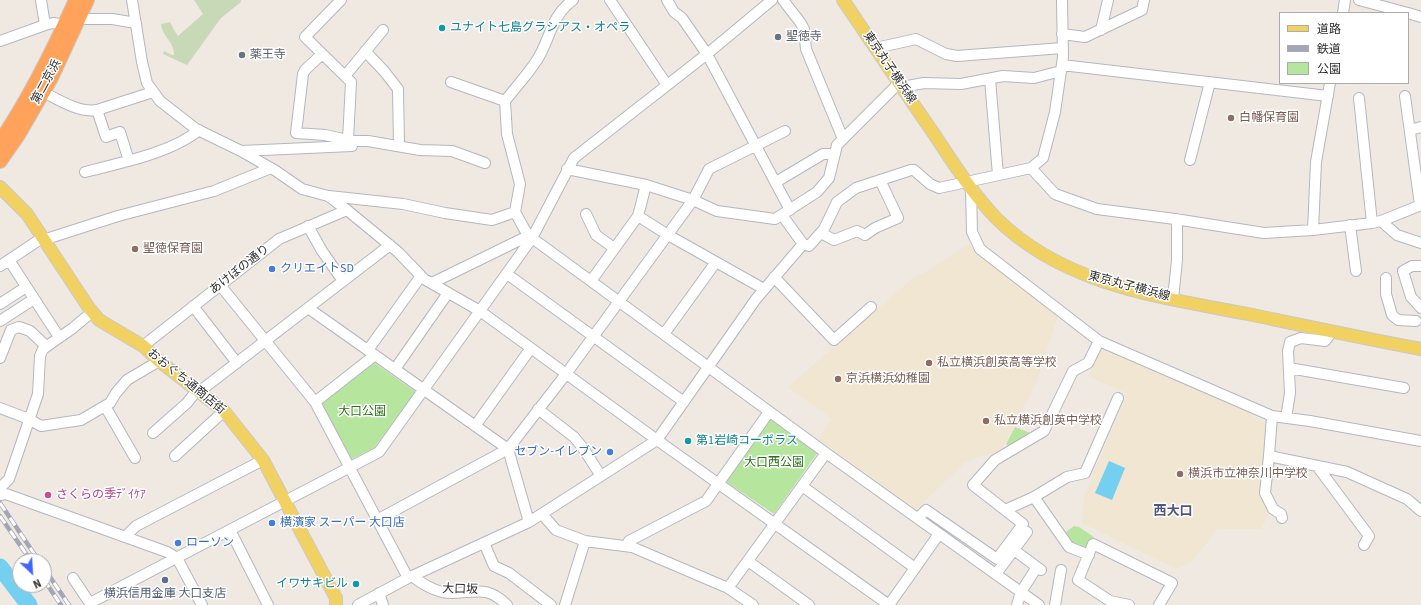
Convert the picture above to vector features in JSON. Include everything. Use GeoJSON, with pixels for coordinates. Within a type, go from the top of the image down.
{"type":"FeatureCollection","features":[{"type":"Feature","properties":{"kind":"highway","name":"第二京浜"},"geometry":{"type":"LineString","coordinates":[[0,142],[10,128],[34,85],[65,25],[76,0]]}},
{"type":"Feature","properties":{"kind":"highway","name":"第二京浜"},"geometry":{"type":"LineString","coordinates":[[0,161],[43,92],[80,18],[87,0]]}},
{"type":"Feature","properties":{"kind":"main road","name":"東京丸子横浜線"},"geometry":{"type":"LineString","coordinates":[[843,0],[968,186],[1005,226],[1031,246],[1077,272],[1107,283],[1173,299],[1421,349]]}},
{"type":"Feature","properties":{"kind":"main road","name":"おおぐち通商店街"},"geometry":{"type":"LineString","coordinates":[[0,188],[27,214],[92,312],[99,320],[143,346],[159,361],[224,411],[264,460],[336,598],[336,605]]}},
{"type":"Feature","properties":{"kind":"street"},"geometry":{"type":"LineString","coordinates":[[41,0],[45,25]]}},
{"type":"Feature","properties":{"kind":"street"},"geometry":{"type":"LineString","coordinates":[[132,0],[142,62],[148,83],[160,101],[199,130],[271,168],[302,189],[328,196],[403,204],[445,213],[492,220],[515,212]]}},
{"type":"Feature","properties":{"kind":"street"},"geometry":{"type":"LineString","coordinates":[[241,151],[352,146],[350,140],[351,82],[305,37],[341,0]]}},
{"type":"Feature","properties":{"kind":"street"},"geometry":{"type":"LineString","coordinates":[[573,0],[564,7],[554,21],[538,58],[505,101],[507,134],[520,184],[515,212],[526,232],[769,412],[1039,605]]}},
{"type":"Feature","properties":{"kind":"street"},"geometry":{"type":"LineString","coordinates":[[610,0],[667,85]]}},
{"type":"Feature","properties":{"kind":"street"},"geometry":{"type":"LineString","coordinates":[[667,0],[674,12],[682,18],[707,54],[776,182],[786,212],[802,244],[809,246],[824,229],[838,202],[856,188],[911,170],[914,170],[930,184],[939,188],[968,186],[998,175],[1031,168],[1043,158],[1055,112],[1061,68],[1063,48],[1062,0]]}},
{"type":"Feature","properties":{"kind":"street"},"geometry":{"type":"LineString","coordinates":[[72,578],[91,604],[378,452],[507,274],[531,236],[574,158],[707,54],[772,0]]}},
{"type":"Feature","properties":{"kind":"street"},"geometry":{"type":"LineString","coordinates":[[783,0],[804,29],[806,49],[844,139]]}},
{"type":"Feature","properties":{"kind":"street"},"geometry":{"type":"LineString","coordinates":[[1101,30],[1108,0]]}},
{"type":"Feature","properties":{"kind":"street"},"geometry":{"type":"LineString","coordinates":[[1062,34],[1085,37],[1142,10],[1144,0]]}},
{"type":"Feature","properties":{"kind":"street"},"geometry":{"type":"LineString","coordinates":[[1343,12],[1345,0]]}},
{"type":"Feature","properties":{"kind":"street"},"geometry":{"type":"LineString","coordinates":[[1360,0],[1401,12]]}},
{"type":"Feature","properties":{"kind":"street"},"geometry":{"type":"LineString","coordinates":[[1409,14],[1421,17]]}},
{"type":"Feature","properties":{"kind":"street"},"geometry":{"type":"LineString","coordinates":[[80,18],[112,19],[136,23]]}},
{"type":"Feature","properties":{"kind":"street"},"geometry":{"type":"LineString","coordinates":[[0,41],[53,23],[65,25]]}},
{"type":"Feature","properties":{"kind":"street"},"geometry":{"type":"LineString","coordinates":[[345,76],[382,30]]}},
{"type":"Feature","properties":{"kind":"street"},"geometry":{"type":"LineString","coordinates":[[876,48],[916,39],[946,54],[957,56],[1063,48]]}},
{"type":"Feature","properties":{"kind":"street"},"geometry":{"type":"LineString","coordinates":[[365,51],[384,71],[398,89],[399,146]]}},
{"type":"Feature","properties":{"kind":"street"},"geometry":{"type":"LineString","coordinates":[[322,54],[305,70],[303,74],[296,133],[325,135],[420,150],[452,151],[485,163]]}},
{"type":"Feature","properties":{"kind":"street"},"geometry":{"type":"LineString","coordinates":[[568,169],[646,185],[693,200],[717,211],[776,219],[817,192],[829,178],[837,145],[900,85],[924,83],[961,84],[1003,76],[1034,78],[1061,68],[1210,82],[1328,96]]}},
{"type":"Feature","properties":{"kind":"street"},"geometry":{"type":"LineString","coordinates":[[990,79],[998,175]]}},
{"type":"Feature","properties":{"kind":"street"},"geometry":{"type":"LineString","coordinates":[[451,82],[505,101]]}},
{"type":"Feature","properties":{"kind":"street"},"geometry":{"type":"LineString","coordinates":[[1190,160],[1210,82]]}},
{"type":"Feature","properties":{"kind":"street"},"geometry":{"type":"LineString","coordinates":[[1313,230],[1316,162],[1330,84]]}},
{"type":"Feature","properties":{"kind":"street"},"geometry":{"type":"LineString","coordinates":[[43,92],[72,106],[91,111],[153,92]]}},
{"type":"Feature","properties":{"kind":"street"},"geometry":{"type":"LineString","coordinates":[[1031,168],[1054,194],[1097,209],[1176,219],[1264,233],[1313,230],[1376,222],[1421,205],[1405,96]]}},
{"type":"Feature","properties":{"kind":"street"},"geometry":{"type":"LineString","coordinates":[[1360,98],[1376,222]]}},
{"type":"Feature","properties":{"kind":"street"},"geometry":{"type":"LineString","coordinates":[[97,110],[106,137],[120,132],[130,161]]}},
{"type":"Feature","properties":{"kind":"street"},"geometry":{"type":"LineString","coordinates":[[1410,130],[1421,127]]}},
{"type":"Feature","properties":{"kind":"street"},"geometry":{"type":"LineString","coordinates":[[85,172],[130,161],[176,145],[190,138],[199,130]]}},
{"type":"Feature","properties":{"kind":"street"},"geometry":{"type":"LineString","coordinates":[[377,520],[508,449],[594,337],[693,200],[709,169],[785,132]]}},
{"type":"Feature","properties":{"kind":"street"},"geometry":{"type":"LineString","coordinates":[[776,182],[823,154],[835,154]]}},
{"type":"Feature","properties":{"kind":"street"},"geometry":{"type":"LineString","coordinates":[[59,337],[26,287],[4,263],[43,239],[118,216],[214,191],[271,168]]}},
{"type":"Feature","properties":{"kind":"street"},"geometry":{"type":"LineString","coordinates":[[821,233],[834,240],[857,231],[866,234],[875,228],[898,218],[880,180]]}},
{"type":"Feature","properties":{"kind":"street"},"geometry":{"type":"LineString","coordinates":[[591,281],[638,216],[646,185]]}},
{"type":"Feature","properties":{"kind":"street"},"geometry":{"type":"LineString","coordinates":[[968,186],[972,232],[980,249],[1099,341],[1272,416],[1310,421],[1421,441]]}},
{"type":"Feature","properties":{"kind":"street"},"geometry":{"type":"LineString","coordinates":[[328,196],[390,245],[421,276],[480,311],[657,440],[889,605],[939,534]]}},
{"type":"Feature","properties":{"kind":"street","name":"あけぼの通り"},"geometry":{"type":"LineString","coordinates":[[143,346],[279,239],[347,210]]}},
{"type":"Feature","properties":{"kind":"street"},"geometry":{"type":"LineString","coordinates":[[586,214],[596,235],[614,248]]}},
{"type":"Feature","properties":{"kind":"street"},"geometry":{"type":"LineString","coordinates":[[638,216],[764,289]]}},
{"type":"Feature","properties":{"kind":"street"},"geometry":{"type":"LineString","coordinates":[[1173,299],[1177,260],[1176,219]]}},
{"type":"Feature","properties":{"kind":"street"},"geometry":{"type":"LineString","coordinates":[[1376,222],[1397,235],[1421,243]]}},
{"type":"Feature","properties":{"kind":"street"},"geometry":{"type":"LineString","coordinates":[[1350,225],[1356,271]]}},
{"type":"Feature","properties":{"kind":"street"},"geometry":{"type":"LineString","coordinates":[[308,226],[322,251],[343,281]]}},
{"type":"Feature","properties":{"kind":"street"},"geometry":{"type":"LineString","coordinates":[[432,283],[531,236]]}},
{"type":"Feature","properties":{"kind":"street"},"geometry":{"type":"LineString","coordinates":[[358,605],[410,577],[529,522],[657,440],[756,299],[802,244]]}},
{"type":"Feature","properties":{"kind":"street"},"geometry":{"type":"LineString","coordinates":[[153,433],[199,391],[390,245]]}},
{"type":"Feature","properties":{"kind":"street"},"geometry":{"type":"LineString","coordinates":[[664,334],[716,262]]}},
{"type":"Feature","properties":{"kind":"street"},"geometry":{"type":"LineString","coordinates":[[1421,266],[1412,266],[1403,271],[1411,297],[1421,308]]}},
{"type":"Feature","properties":{"kind":"street"},"geometry":{"type":"LineString","coordinates":[[507,274],[684,402]]}},
{"type":"Feature","properties":{"kind":"street"},"geometry":{"type":"LineString","coordinates":[[315,402],[371,353],[421,276]]}},
{"type":"Feature","properties":{"kind":"street"},"geometry":{"type":"LineString","coordinates":[[774,277],[834,340],[871,307]]}},
{"type":"Feature","properties":{"kind":"street"},"geometry":{"type":"LineString","coordinates":[[1386,278],[1386,294],[1392,315],[1398,320],[1416,321]]}},
{"type":"Feature","properties":{"kind":"street"},"geometry":{"type":"LineString","coordinates":[[220,285],[315,402],[377,520],[410,577]]}},
{"type":"Feature","properties":{"kind":"street"},"geometry":{"type":"LineString","coordinates":[[0,304],[26,287]]}},
{"type":"Feature","properties":{"kind":"street"},"geometry":{"type":"LineString","coordinates":[[395,369],[448,293]]}},
{"type":"Feature","properties":{"kind":"street"},"geometry":{"type":"LineString","coordinates":[[0,321],[34,299]]}},
{"type":"Feature","properties":{"kind":"street"},"geometry":{"type":"LineString","coordinates":[[193,306],[237,363]]}},
{"type":"Feature","properties":{"kind":"street"},"geometry":{"type":"LineString","coordinates":[[308,308],[508,449],[529,522]]}},
{"type":"Feature","properties":{"kind":"street"},"geometry":{"type":"LineString","coordinates":[[92,312],[43,348],[40,356],[38,394],[8,479],[2,490],[167,552],[177,558],[202,605]]}},
{"type":"Feature","properties":{"kind":"street"},"geometry":{"type":"LineString","coordinates":[[0,358],[11,330],[19,327],[30,331],[46,346]]}},
{"type":"Feature","properties":{"kind":"street"},"geometry":{"type":"LineString","coordinates":[[1286,418],[1290,393],[1288,351],[1290,342],[1301,338],[1325,341],[1333,331]]}},
{"type":"Feature","properties":{"kind":"street"},"geometry":{"type":"LineString","coordinates":[[918,518],[926,510],[997,559],[1023,524],[973,485],[995,460],[1044,431],[1073,371],[1088,363],[1099,341]]}},
{"type":"Feature","properties":{"kind":"street"},"geometry":{"type":"LineString","coordinates":[[475,426],[531,348]]}},
{"type":"Feature","properties":{"kind":"street"},"geometry":{"type":"LineString","coordinates":[[0,408],[41,426],[80,420],[110,403],[127,380],[159,361]]}},
{"type":"Feature","properties":{"kind":"street"},"geometry":{"type":"LineString","coordinates":[[1289,368],[1404,388]]}},
{"type":"Feature","properties":{"kind":"street"},"geometry":{"type":"LineString","coordinates":[[1005,510],[1034,498],[1067,477],[1085,473],[1118,398]]}},
{"type":"Feature","properties":{"kind":"street"},"geometry":{"type":"LineString","coordinates":[[105,406],[135,458]]}},
{"type":"Feature","properties":{"kind":"street"},"geometry":{"type":"LineString","coordinates":[[538,409],[574,437],[601,476]]}},
{"type":"Feature","properties":{"kind":"street"},"geometry":{"type":"LineString","coordinates":[[175,456],[224,411]]}},
{"type":"Feature","properties":{"kind":"street"},"geometry":{"type":"LineString","coordinates":[[626,546],[629,541],[706,501],[769,412]]}},
{"type":"Feature","properties":{"kind":"street"},"geometry":{"type":"LineString","coordinates":[[1272,416],[1265,493],[1273,509],[1281,514],[1282,518]]}},
{"type":"Feature","properties":{"kind":"street"},"geometry":{"type":"LineString","coordinates":[[728,588],[826,453]]}},
{"type":"Feature","properties":{"kind":"street"},"geometry":{"type":"LineString","coordinates":[[1269,456],[1347,472],[1407,499],[1421,511]]}},
{"type":"Feature","properties":{"kind":"street"},"geometry":{"type":"LineString","coordinates":[[125,537],[136,526],[264,460]]}},
{"type":"Feature","properties":{"kind":"street"},"geometry":{"type":"LineString","coordinates":[[1317,466],[1369,536],[1364,545]]}},
{"type":"Feature","properties":{"kind":"street"},"geometry":{"type":"LineString","coordinates":[[802,486],[915,568]]}},
{"type":"Feature","properties":{"kind":"street"},"geometry":{"type":"LineString","coordinates":[[1034,498],[1069,547],[1089,555]]}},
{"type":"Feature","properties":{"kind":"street"},"geometry":{"type":"LineString","coordinates":[[542,514],[556,530],[585,541],[632,547],[728,588],[753,605]]}},
{"type":"Feature","properties":{"kind":"street"},"geometry":{"type":"LineString","coordinates":[[230,530],[268,605]]}},
{"type":"Feature","properties":{"kind":"street"},"geometry":{"type":"LineString","coordinates":[[996,574],[1027,532]]}},
{"type":"Feature","properties":{"kind":"street"},"geometry":{"type":"LineString","coordinates":[[565,605],[585,541]]}},
{"type":"Feature","properties":{"kind":"street"},"geometry":{"type":"LineString","coordinates":[[484,543],[494,566],[508,573],[551,605]]}},
{"type":"Feature","properties":{"kind":"street"},"geometry":{"type":"LineString","coordinates":[[1129,605],[1110,601],[1078,580],[1093,544],[1172,583],[1159,605]]}},
{"type":"Feature","properties":{"kind":"street"},"geometry":{"type":"LineString","coordinates":[[1014,550],[1039,569],[1021,592],[1017,605]]}},
{"type":"Feature","properties":{"kind":"street"},"geometry":{"type":"LineString","coordinates":[[748,561],[809,605]]}},
{"type":"Feature","properties":{"kind":"street"},"geometry":{"type":"LineString","coordinates":[[1055,605],[1061,570]]}},
{"type":"Feature","properties":{"kind":"street","name":"大口坂"},"geometry":{"type":"LineString","coordinates":[[410,577],[424,585],[442,592],[453,593],[486,591],[501,599],[507,605]]}},
{"type":"Feature","properties":{"kind":"street"},"geometry":{"type":"LineString","coordinates":[[379,593],[383,605]]}},
{"type":"Feature","properties":{"kind":"shaded area","name":"私立横浜創英高等学校"},"geometry":{"type":"Polygon","coordinates":[[[969,244],[1058,315],[1037,381],[1001,450],[967,461],[916,509],[818,439],[832,419],[788,387],[914,277],[928,271],[969,244]]]}},
{"type":"Feature","properties":{"kind":"shaded area","name":"横浜市立神奈川中学校"},"geometry":{"type":"Polygon","coordinates":[[[1103,350],[1254,413],[1253,417],[1270,424],[1263,491],[1272,509],[1261,529],[1218,529],[1192,561],[1177,569],[1082,523],[1084,497],[1127,393],[1088,376],[1099,351],[1103,350]]]}},
{"type":"Feature","properties":{"kind":"green space"},"geometry":{"type":"Polygon","coordinates":[[[194,0],[241,0],[241,2],[221,18],[187,65],[163,54],[164,51],[174,55],[174,51],[161,24],[170,22],[178,36],[203,14],[194,0]]]}},
{"type":"Feature","properties":{"kind":"green space","name":"大口公園"},"geometry":{"type":"Polygon","coordinates":[[[373,362],[416,392],[374,448],[350,460],[321,403],[373,362]]]}},
{"type":"Feature","properties":{"kind":"green space","name":"大口西公園"},"geometry":{"type":"Polygon","coordinates":[[[771,417],[818,452],[774,514],[725,481],[771,417]]]}},
{"type":"Feature","properties":{"kind":"green space"},"geometry":{"type":"Polygon","coordinates":[[[1015,427],[1033,434],[1011,448],[1006,444],[1015,427]]]}},
{"type":"Feature","properties":{"kind":"green space"},"geometry":{"type":"Polygon","coordinates":[[[1074,526],[1079,527],[1094,537],[1089,547],[1085,548],[1072,542],[1066,532],[1074,526]]]}},
{"type":"Feature","properties":{"kind":"water"},"geometry":{"type":"Polygon","coordinates":[[[1109,461],[1125,468],[1112,500],[1095,493],[1109,461]]]}},
{"type":"Feature","properties":{"kind":"waterway"},"geometry":{"type":"LineString","coordinates":[[0,567],[29,605]]}},
{"type":"Feature","properties":{"kind":"railway"},"geometry":{"type":"LineString","coordinates":[[0,503],[34,553]]}},
{"type":"Feature","properties":{"kind":"railway"},"geometry":{"type":"LineString","coordinates":[[0,516],[25,553]]}},
{"type":"Feature","properties":{"kind":"railway"},"geometry":{"type":"LineString","coordinates":[[52,580],[69,605]]}},
{"type":"Feature","properties":{"kind":"railway"},"geometry":{"type":"LineString","coordinates":[[52,592],[61,605]]}},
{"type":"Feature","properties":{"kind":"place","name":"ユナイト七島グラシアス・オペラ"},"geometry":{"type":"Point","coordinates":[442,28]}},
{"type":"Feature","properties":{"kind":"place","name":"聖徳寺"},"geometry":{"type":"Point","coordinates":[778,37]}},
{"type":"Feature","properties":{"kind":"place","name":"薬王寺"},"geometry":{"type":"Point","coordinates":[242,55]}},
{"type":"Feature","properties":{"kind":"place","name":"白幡保育園"},"geometry":{"type":"Point","coordinates":[1231,118]}},
{"type":"Feature","properties":{"kind":"place","name":"聖徳保育園"},"geometry":{"type":"Point","coordinates":[135,249]}},
{"type":"Feature","properties":{"kind":"place","name":"クリエイトSD"},"geometry":{"type":"Point","coordinates":[272,269]}},
{"type":"Feature","properties":{"kind":"place","name":"私立横浜創英高等学校"},"geometry":{"type":"Point","coordinates":[929,363]}},
{"type":"Feature","properties":{"kind":"place","name":"京浜横浜幼稚園"},"geometry":{"type":"Point","coordinates":[838,379]}},
{"type":"Feature","properties":{"kind":"place","name":"私立横浜創英中学校"},"geometry":{"type":"Point","coordinates":[986,421]}},
{"type":"Feature","properties":{"kind":"place","name":"第1岩崎コーポラス"},"geometry":{"type":"Point","coordinates":[688,441]}},
{"type":"Feature","properties":{"kind":"place","name":"セブン-イレブン"},"geometry":{"type":"Point","coordinates":[610,452]}},
{"type":"Feature","properties":{"kind":"place","name":"横浜市立神奈川中学校"},"geometry":{"type":"Point","coordinates":[1180,474]}},
{"type":"Feature","properties":{"kind":"place","name":"さくらの季ﾃﾞｲｹｱ"},"geometry":{"type":"Point","coordinates":[48,495]}},
{"type":"Feature","properties":{"kind":"place","name":"横濱家 スーパー 大口店"},"geometry":{"type":"Point","coordinates":[272,523]}},
{"type":"Feature","properties":{"kind":"place","name":"ローソン"},"geometry":{"type":"Point","coordinates":[178,543]}},
{"type":"Feature","properties":{"kind":"place","name":"横浜信用金庫 大口支店"},"geometry":{"type":"Point","coordinates":[165,580]}},
{"type":"Feature","properties":{"kind":"place","name":"イワサキビル"},"geometry":{"type":"Point","coordinates":[356,584]}},
{"type":"Feature","properties":{"kind":"district","name":"西大口"},"geometry":{"type":"Point","coordinates":[1173,512]}}]}
